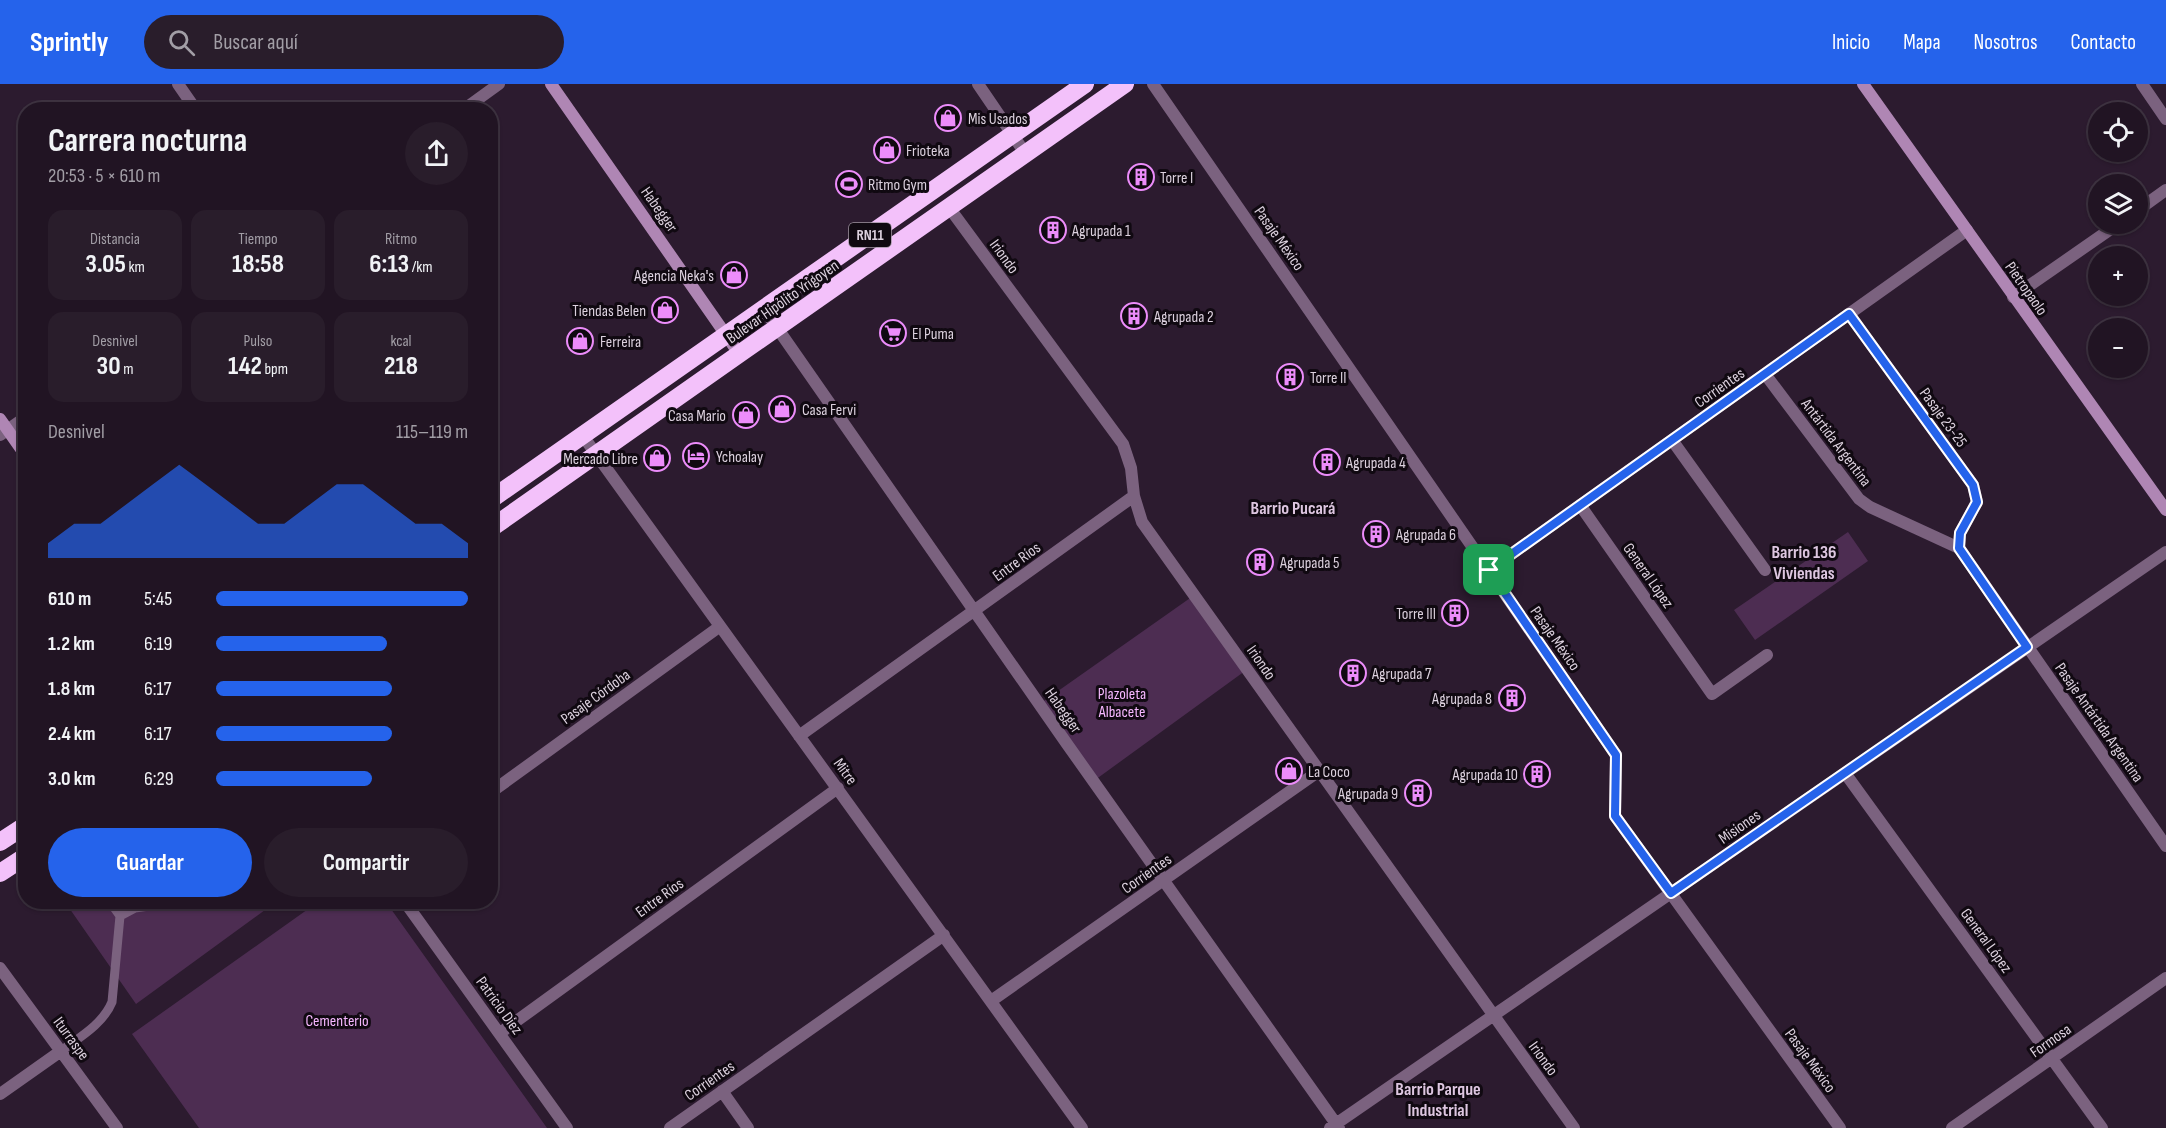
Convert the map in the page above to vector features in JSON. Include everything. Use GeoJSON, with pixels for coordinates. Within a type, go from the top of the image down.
{"type":"FeatureCollection","features":[{"type":"Feature","properties":{"kind":"highway","name":"Bulevar Hipólito Yrigoyen"},"geometry":{"type":"LineString","coordinates":[[498,494],[1085,84]]}},
{"type":"Feature","properties":{"kind":"highway","name":"Bulevar Hipólito Yrigoyen"},"geometry":{"type":"LineString","coordinates":[[498,524],[948,206],[1125,84]]}},
{"type":"Feature","properties":{"kind":"highway"},"geometry":{"type":"LineString","coordinates":[[0,842],[18,830]]}},
{"type":"Feature","properties":{"kind":"highway"},"geometry":{"type":"LineString","coordinates":[[0,873],[18,861]]}},
{"type":"Feature","properties":{"kind":"street"},"geometry":{"type":"LineString","coordinates":[[178,84],[190,102]]}},
{"type":"Feature","properties":{"kind":"street"},"geometry":{"type":"LineString","coordinates":[[474,102],[499,84]]}},
{"type":"Feature","properties":{"kind":"street","name":"Habegger"},"geometry":{"type":"LineString","coordinates":[[551,84],[740,355]]}},
{"type":"Feature","properties":{"kind":"street"},"geometry":{"type":"LineString","coordinates":[[978,84],[1025,153]]}},
{"type":"Feature","properties":{"kind":"street","name":"Pasaje México"},"geometry":{"type":"LineString","coordinates":[[1153,84],[1616,755],[1615,816],[1840,1128]]}},
{"type":"Feature","properties":{"kind":"street","name":"Pietropaolo"},"geometry":{"type":"LineString","coordinates":[[1863,84],[2166,510]]}},
{"type":"Feature","properties":{"kind":"street"},"geometry":{"type":"LineString","coordinates":[[2142,84],[2166,119]]}},
{"type":"Feature","properties":{"kind":"street"},"geometry":{"type":"LineString","coordinates":[[2148,203],[2166,190]]}},
{"type":"Feature","properties":{"kind":"street","name":"Iriondo"},"geometry":{"type":"LineString","coordinates":[[948,206],[1123,444],[1131,468],[1134,496],[1142,522],[1574,1128]]}},
{"type":"Feature","properties":{"kind":"street","name":"Corrientes"},"geometry":{"type":"LineString","coordinates":[[1489,570],[1967,230]]}},
{"type":"Feature","properties":{"kind":"street"},"geometry":{"type":"LineString","coordinates":[[2013,297],[2104,234]]}},
{"type":"Feature","properties":{"kind":"street","name":"Habegger"},"geometry":{"type":"LineString","coordinates":[[764,309],[1335,1127]]}},
{"type":"Feature","properties":{"kind":"street","name":"Pasaje 23-25"},"geometry":{"type":"LineString","coordinates":[[1849,314],[1973,485],[1977,502],[1960,533],[1959,548]]}},
{"type":"Feature","properties":{"kind":"street","name":"Antártida Argentina"},"geometry":{"type":"LineString","coordinates":[[1765,374],[1859,500],[1959,548]]}},
{"type":"Feature","properties":{"kind":"street"},"geometry":{"type":"LineString","coordinates":[[18,421],[2,428],[18,447]]}},
{"type":"Feature","properties":{"kind":"street","name":"Mitre"},"geometry":{"type":"LineString","coordinates":[[583,436],[1082,1128]]}},
{"type":"Feature","properties":{"kind":"street"},"geometry":{"type":"LineString","coordinates":[[1672,440],[1765,570]]}},
{"type":"Feature","properties":{"kind":"street","name":"Entre Ríos"},"geometry":{"type":"LineString","coordinates":[[800,736],[1134,496]]}},
{"type":"Feature","properties":{"kind":"street","name":"General López"},"geometry":{"type":"LineString","coordinates":[[1580,505],[1713,694],[1767,655]]}},
{"type":"Feature","properties":{"kind":"street","name":"Pasaje Antártida Argentina"},"geometry":{"type":"LineString","coordinates":[[1959,548],[2166,846]]}},
{"type":"Feature","properties":{"kind":"street","name":"Misiones"},"geometry":{"type":"LineString","coordinates":[[1335,1127],[2166,552]]}},
{"type":"Feature","properties":{"kind":"street","name":"Pasaje Córdoba"},"geometry":{"type":"LineString","coordinates":[[498,787],[719,627]]}},
{"type":"Feature","properties":{"kind":"street","name":"Corrientes"},"geometry":{"type":"LineString","coordinates":[[992,1001],[1319,771]]}},
{"type":"Feature","properties":{"kind":"street","name":"General López"},"geometry":{"type":"LineString","coordinates":[[1845,773],[2102,1128]]}},
{"type":"Feature","properties":{"kind":"street","name":"Entre Ríos"},"geometry":{"type":"LineString","coordinates":[[500,1033],[838,788]]}},
{"type":"Feature","properties":{"kind":"street","name":"Patricio Diez"},"geometry":{"type":"LineString","coordinates":[[410,909],[567,1128]]}},
{"type":"Feature","properties":{"kind":"street","name":"Corrientes"},"geometry":{"type":"LineString","coordinates":[[670,1128],[944,935]]}},
{"type":"Feature","properties":{"kind":"street","name":"Iturraspe"},"geometry":{"type":"LineString","coordinates":[[0,968],[117,1128]]}},
{"type":"Feature","properties":{"kind":"street","name":"Formosa"},"geometry":{"type":"LineString","coordinates":[[1952,1128],[2166,978]]}},
{"type":"Feature","properties":{"kind":"street"},"geometry":{"type":"LineString","coordinates":[[0,1094],[61,1051]]}},
{"type":"Feature","properties":{"kind":"street"},"geometry":{"type":"LineString","coordinates":[[722,1091],[748,1128]]}},
{"type":"Feature","properties":{"kind":"lane"},"geometry":{"type":"LineString","coordinates":[[61,1051],[98,1023],[112,1002],[120,916],[115,909]]}},
{"type":"Feature","properties":{"kind":"lane"},"geometry":{"type":"LineString","coordinates":[[120,916],[133,909]]}},
{"type":"Feature","properties":{"kind":"green space"},"geometry":{"type":"Polygon","coordinates":[[[1848,532],[1868,561],[1755,640],[1734,610],[1848,532]]]}},
{"type":"Feature","properties":{"kind":"green space","name":"Plazoleta Albacete"},"geometry":{"type":"Polygon","coordinates":[[[1193,596],[1245,671],[1095,780],[1041,703],[1193,596]]]}},
{"type":"Feature","properties":{"kind":"green space"},"geometry":{"type":"Polygon","coordinates":[[[70,909],[266,909],[136,1004],[70,909]]]}},
{"type":"Feature","properties":{"kind":"green space","name":"Cementerio"},"geometry":{"type":"Polygon","coordinates":[[[308,909],[391,909],[547,1128],[199,1128],[132,1034],[308,909]]]}},
{"type":"Feature","properties":{"kind":"place","name":"Mis Usados"},"geometry":{"type":"Point","coordinates":[948,118]}},
{"type":"Feature","properties":{"kind":"place","name":"Frioteka"},"geometry":{"type":"Point","coordinates":[887,150]}},
{"type":"Feature","properties":{"kind":"place","name":"Torre I"},"geometry":{"type":"Point","coordinates":[1141,177]}},
{"type":"Feature","properties":{"kind":"place","name":"Ritmo Gym"},"geometry":{"type":"Point","coordinates":[849,184]}},
{"type":"Feature","properties":{"kind":"place","name":"Agrupada 1"},"geometry":{"type":"Point","coordinates":[1053,230]}},
{"type":"Feature","properties":{"kind":"place","name":"Agencia Neka's"},"geometry":{"type":"Point","coordinates":[734,275]}},
{"type":"Feature","properties":{"kind":"place","name":"Tiendas Belen"},"geometry":{"type":"Point","coordinates":[665,310]}},
{"type":"Feature","properties":{"kind":"place","name":"Agrupada 2"},"geometry":{"type":"Point","coordinates":[1134,316]}},
{"type":"Feature","properties":{"kind":"place","name":"El Puma"},"geometry":{"type":"Point","coordinates":[893,333]}},
{"type":"Feature","properties":{"kind":"place","name":"Ferreira"},"geometry":{"type":"Point","coordinates":[580,341]}},
{"type":"Feature","properties":{"kind":"place","name":"Torre II"},"geometry":{"type":"Point","coordinates":[1290,377]}},
{"type":"Feature","properties":{"kind":"place","name":"Casa Fervi"},"geometry":{"type":"Point","coordinates":[782,409]}},
{"type":"Feature","properties":{"kind":"place","name":"Casa Mario"},"geometry":{"type":"Point","coordinates":[746,415]}},
{"type":"Feature","properties":{"kind":"place","name":"Ychoalay"},"geometry":{"type":"Point","coordinates":[696,456]}},
{"type":"Feature","properties":{"kind":"place","name":"Mercado Libre"},"geometry":{"type":"Point","coordinates":[657,458]}},
{"type":"Feature","properties":{"kind":"place","name":"Agrupada 4"},"geometry":{"type":"Point","coordinates":[1327,462]}},
{"type":"Feature","properties":{"kind":"place","name":"Agrupada 6"},"geometry":{"type":"Point","coordinates":[1376,534]}},
{"type":"Feature","properties":{"kind":"place","name":"Agrupada 5"},"geometry":{"type":"Point","coordinates":[1260,562]}},
{"type":"Feature","properties":{"kind":"place","name":"Torre III"},"geometry":{"type":"Point","coordinates":[1455,613]}},
{"type":"Feature","properties":{"kind":"place","name":"Agrupada 7"},"geometry":{"type":"Point","coordinates":[1353,673]}},
{"type":"Feature","properties":{"kind":"place","name":"Agrupada 8"},"geometry":{"type":"Point","coordinates":[1512,698]}},
{"type":"Feature","properties":{"kind":"place","name":"La Coco"},"geometry":{"type":"Point","coordinates":[1289,771]}},
{"type":"Feature","properties":{"kind":"place","name":"Agrupada 10"},"geometry":{"type":"Point","coordinates":[1537,774]}},
{"type":"Feature","properties":{"kind":"place","name":"Agrupada 9"},"geometry":{"type":"Point","coordinates":[1418,793]}},
{"type":"Feature","properties":{"kind":"district","name":"Barrio Pucará"},"geometry":{"type":"Point","coordinates":[1293,508]}},
{"type":"Feature","properties":{"kind":"district","name":"Barrio 136 Viviendas"},"geometry":{"type":"Point","coordinates":[1804,562]}},
{"type":"Feature","properties":{"kind":"district","name":"Barrio Parque Industrial"},"geometry":{"type":"Point","coordinates":[1438,1099]}},
{"type":"Feature","properties":{"kind":"route"},"geometry":{"type":"LineString","coordinates":[[1849,314],[1973,485],[1977,502],[1960,533],[1959,548],[2027,647],[1671,893],[1615,816],[1616,755],[1489,570],[1849,314]]}}]}
